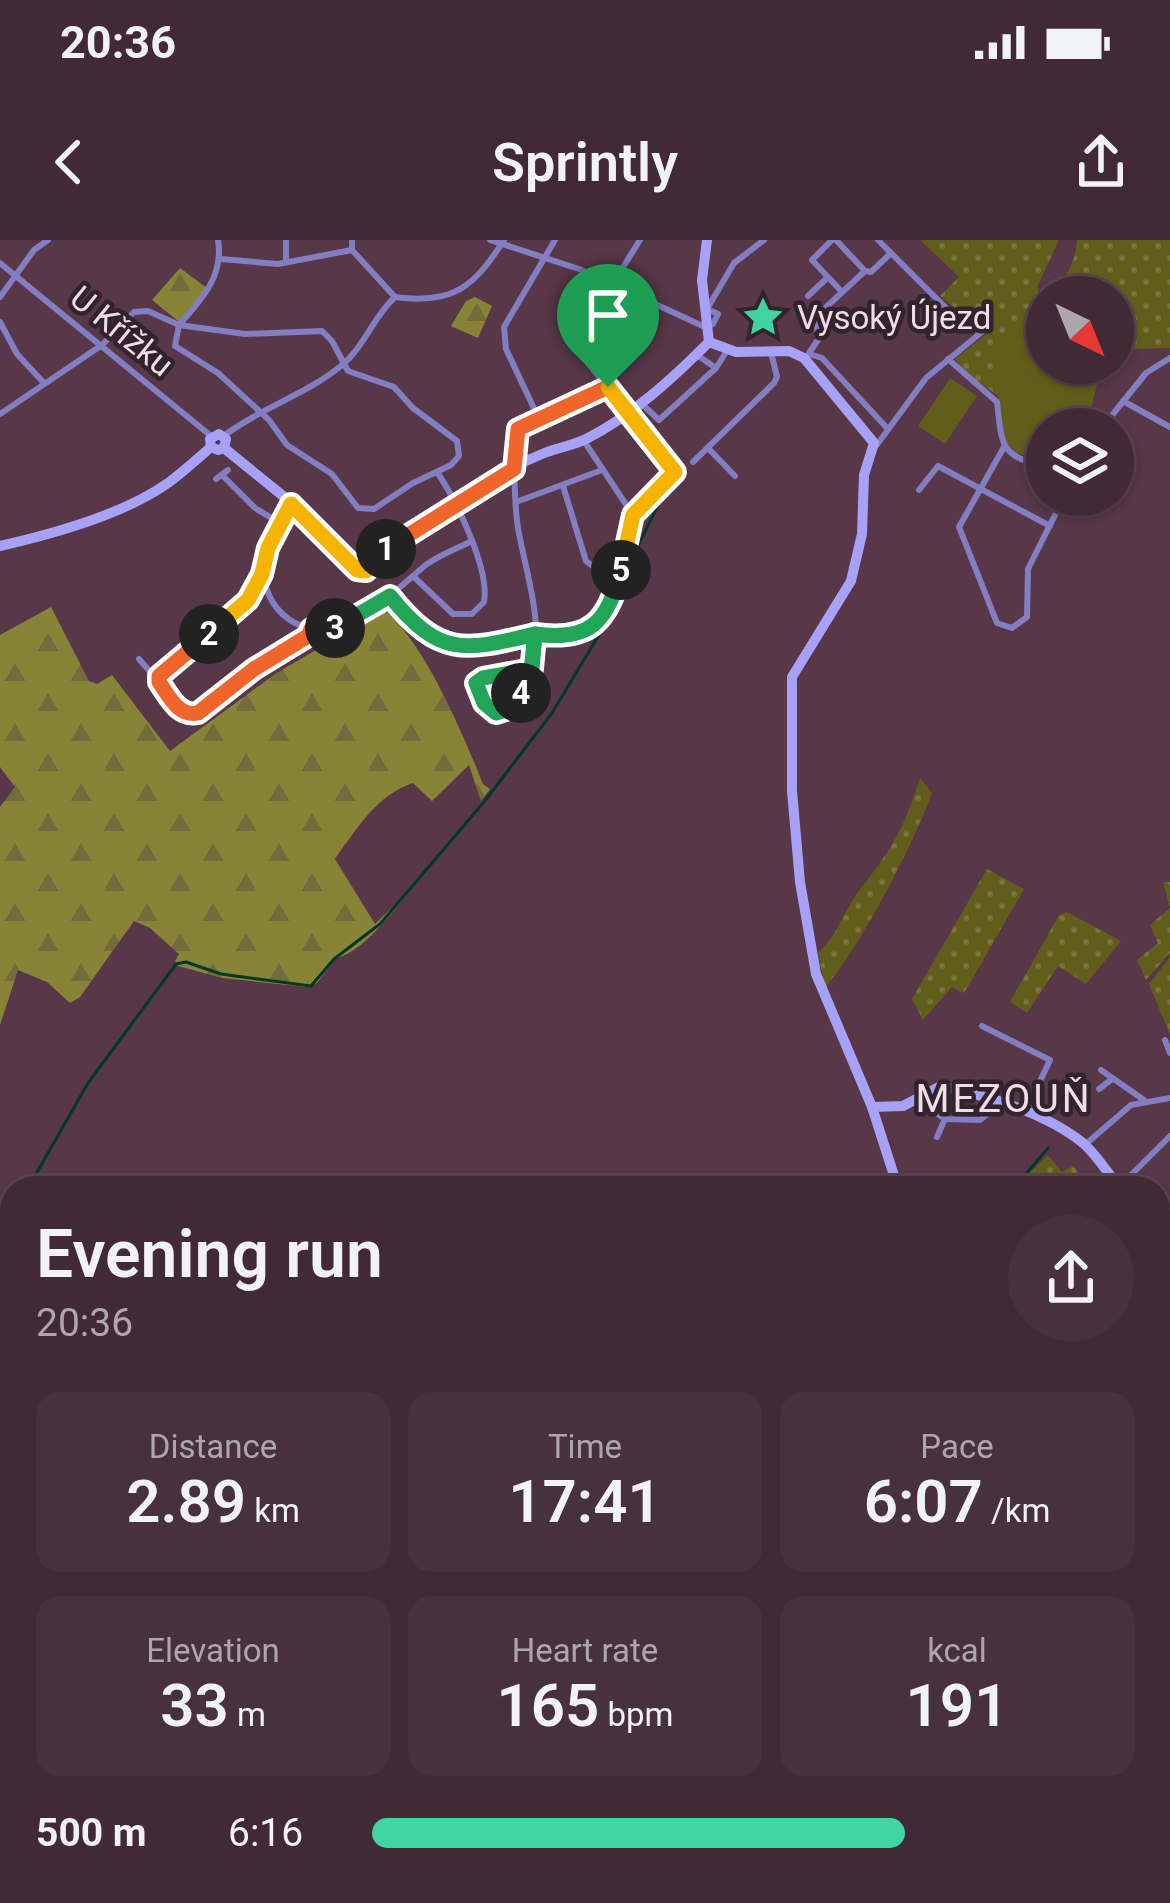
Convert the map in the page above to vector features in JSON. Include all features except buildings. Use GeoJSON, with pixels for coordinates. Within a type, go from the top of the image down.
{"type":"FeatureCollection","features":[{"type":"Feature","properties":{"kind":"street"},"geometry":{"type":"LineString","coordinates":[[0,297],[34,250],[48,240]]}},
{"type":"Feature","properties":{"kind":"street"},"geometry":{"type":"LineString","coordinates":[[0,414],[102,345],[134,312],[148,311],[179,325],[245,334],[322,331],[332,340],[343,365],[353,374],[394,387],[457,441],[459,456],[364,511],[353,505],[332,474],[287,445],[275,426],[218,374],[175,346],[179,325],[202,300],[221,260],[218,240]]}},
{"type":"Feature","properties":{"kind":"street"},"geometry":{"type":"LineString","coordinates":[[286,240],[286,262]]}},
{"type":"Feature","properties":{"kind":"street"},"geometry":{"type":"LineString","coordinates":[[352,240],[352,250],[395,297],[434,299],[456,292],[485,270],[502,243]]}},
{"type":"Feature","properties":{"kind":"street"},"geometry":{"type":"LineString","coordinates":[[490,240],[579,269],[705,327]]}},
{"type":"Feature","properties":{"kind":"street"},"geometry":{"type":"LineString","coordinates":[[539,419],[503,339],[504,327],[555,240]]}},
{"type":"Feature","properties":{"kind":"street"},"geometry":{"type":"LineString","coordinates":[[390,596],[428,632],[452,646],[472,648],[535,634],[573,635],[593,626],[611,605],[633,515],[675,472],[580,352],[580,336],[640,240]]}},
{"type":"Feature","properties":{"kind":"street"},"geometry":{"type":"LineString","coordinates":[[707,240],[702,280],[709,342]]}},
{"type":"Feature","properties":{"kind":"street"},"geometry":{"type":"LineString","coordinates":[[707,309],[734,263],[764,240]]}},
{"type":"Feature","properties":{"kind":"street"},"geometry":{"type":"LineString","coordinates":[[842,292],[812,260],[834,240],[865,271],[871,272],[892,253]]}},
{"type":"Feature","properties":{"kind":"street"},"geometry":{"type":"LineString","coordinates":[[878,240],[953,315],[982,331],[919,386],[874,449],[864,475],[858,555],[848,588],[792,677],[792,791],[800,882],[816,974],[872,1107],[894,1176]]}},
{"type":"Feature","properties":{"kind":"street"},"geometry":{"type":"LineString","coordinates":[[221,260],[255,265],[352,250]]}},
{"type":"Feature","properties":{"kind":"street","name":"U Křížku"},"geometry":{"type":"LineString","coordinates":[[0,263],[218,442]]}},
{"type":"Feature","properties":{"kind":"street"},"geometry":{"type":"LineString","coordinates":[[807,355],[820,337],[816,327],[822,311],[865,271]]}},
{"type":"Feature","properties":{"kind":"street"},"geometry":{"type":"LineString","coordinates":[[808,296],[826,279]]}},
{"type":"Feature","properties":{"kind":"street"},"geometry":{"type":"LineString","coordinates":[[0,546],[62,531],[151,493],[258,412],[298,395],[343,365],[395,297]]}},
{"type":"Feature","properties":{"kind":"street"},"geometry":{"type":"LineString","coordinates":[[0,322],[17,354],[44,383]]}},
{"type":"Feature","properties":{"kind":"street"},"geometry":{"type":"LineString","coordinates":[[709,342],[728,349],[789,351],[822,358],[887,428]]}},
{"type":"Feature","properties":{"kind":"street"},"geometry":{"type":"LineString","coordinates":[[218,442],[362,572],[400,538],[458,502],[538,455],[583,440],[627,411],[709,342]]}},
{"type":"Feature","properties":{"kind":"street"},"geometry":{"type":"LineString","coordinates":[[641,401],[659,420],[716,368],[728,349]]}},
{"type":"Feature","properties":{"kind":"street"},"geometry":{"type":"LineString","coordinates":[[693,462],[774,382],[777,377],[770,352]]}},
{"type":"Feature","properties":{"kind":"street"},"geometry":{"type":"LineString","coordinates":[[697,355],[716,368]]}},
{"type":"Feature","properties":{"kind":"street"},"geometry":{"type":"LineString","coordinates":[[807,355],[837,400],[871,437],[874,449]]}},
{"type":"Feature","properties":{"kind":"street"},"geometry":{"type":"LineString","coordinates":[[1118,408],[1146,373],[1170,358]]}},
{"type":"Feature","properties":{"kind":"street"},"geometry":{"type":"LineString","coordinates":[[948,359],[997,402],[1004,447],[1026,461]]}},
{"type":"Feature","properties":{"kind":"street"},"geometry":{"type":"LineString","coordinates":[[837,400],[850,386]]}},
{"type":"Feature","properties":{"kind":"street"},"geometry":{"type":"LineString","coordinates":[[532,669],[480,679],[476,691],[489,710],[503,712],[529,683],[532,669],[534,590],[516,502],[516,431],[608,387]]}},
{"type":"Feature","properties":{"kind":"street"},"geometry":{"type":"LineString","coordinates":[[1123,401],[1170,427]]}},
{"type":"Feature","properties":{"kind":"street"},"geometry":{"type":"LineString","coordinates":[[583,440],[633,515]]}},
{"type":"Feature","properties":{"kind":"street"},"geometry":{"type":"LineString","coordinates":[[1004,447],[960,520],[959,533],[997,623],[1012,628],[1027,617],[1027,574],[1055,516]]}},
{"type":"Feature","properties":{"kind":"street"},"geometry":{"type":"LineString","coordinates":[[708,448],[735,476]]}},
{"type":"Feature","properties":{"kind":"street"},"geometry":{"type":"LineString","coordinates":[[919,490],[938,466],[1050,526]]}},
{"type":"Feature","properties":{"kind":"street"},"geometry":{"type":"LineString","coordinates":[[516,502],[602,470]]}},
{"type":"Feature","properties":{"kind":"street"},"geometry":{"type":"LineString","coordinates":[[413,576],[448,612],[472,614],[481,607],[486,593],[469,528],[437,472]]}},
{"type":"Feature","properties":{"kind":"street"},"geometry":{"type":"LineString","coordinates":[[222,475],[255,508],[280,523]]}},
{"type":"Feature","properties":{"kind":"street"},"geometry":{"type":"LineString","coordinates":[[563,486],[586,561],[620,574]]}},
{"type":"Feature","properties":{"kind":"street"},"geometry":{"type":"LineString","coordinates":[[159,682],[168,665],[243,606],[291,504]]}},
{"type":"Feature","properties":{"kind":"street"},"geometry":{"type":"LineString","coordinates":[[262,574],[280,613],[311,629],[343,626],[436,558],[470,542]]}},
{"type":"Feature","properties":{"kind":"street"},"geometry":{"type":"LineString","coordinates":[[140,659],[189,715],[308,636],[311,629]]}},
{"type":"Feature","properties":{"kind":"street"},"geometry":{"type":"LineString","coordinates":[[982,1026],[1050,1060],[1025,1112]]}},
{"type":"Feature","properties":{"kind":"street"},"geometry":{"type":"LineString","coordinates":[[1165,1040],[1170,1053]]}},
{"type":"Feature","properties":{"kind":"street"},"geometry":{"type":"LineString","coordinates":[[1100,1070],[1144,1100]]}},
{"type":"Feature","properties":{"kind":"street"},"geometry":{"type":"LineString","coordinates":[[1099,1089],[1112,1079]]}},
{"type":"Feature","properties":{"kind":"street"},"geometry":{"type":"LineString","coordinates":[[872,1107],[893,1108],[941,1086],[1001,1102],[1085,1145],[1110,1176]]}},
{"type":"Feature","properties":{"kind":"street"},"geometry":{"type":"LineString","coordinates":[[1085,1145],[1131,1105],[1170,1098]]}},
{"type":"Feature","properties":{"kind":"street"},"geometry":{"type":"LineString","coordinates":[[917,1100],[945,1119],[980,1120],[1001,1102]]}},
{"type":"Feature","properties":{"kind":"street"},"geometry":{"type":"LineString","coordinates":[[937,1137],[945,1119]]}},
{"type":"Feature","properties":{"kind":"street"},"geometry":{"type":"LineString","coordinates":[[1130,1176],[1170,1136]]}},
{"type":"Feature","properties":{"kind":"shaded area"},"geometry":{"type":"Polygon","coordinates":[[[920,240],[1059,240],[1042,276],[1026,276],[1026,384],[1097,384],[1091,408],[1026,408],[1026,454],[1010,447],[998,396],[955,359],[988,333],[992,322],[982,314],[976,320],[982,329],[940,296],[959,277],[920,240]]]}},
{"type":"Feature","properties":{"kind":"shaded area"},"geometry":{"type":"Polygon","coordinates":[[[1077,240],[1170,240],[1170,348],[1134,349],[1134,276],[1065,276],[1077,240]]]}},
{"type":"Feature","properties":{"kind":"shaded area"},"geometry":{"type":"Polygon","coordinates":[[[1026,322],[1026,384],[1097,384],[1091,408],[1026,408],[1026,456],[1004,440],[994,341],[1014,330],[1015,324],[1026,322]]]}},
{"type":"Feature","properties":{"kind":"shaded area"},"geometry":{"type":"Polygon","coordinates":[[[950,378],[977,396],[945,444],[918,426],[950,378]]]}},
{"type":"Feature","properties":{"kind":"shaded area"},"geometry":{"type":"Polygon","coordinates":[[[920,778],[932,793],[912,841],[870,921],[825,988],[818,953],[890,849],[920,778]]]}},
{"type":"Feature","properties":{"kind":"shaded area"},"geometry":{"type":"Polygon","coordinates":[[[987,869],[1024,889],[966,990],[952,987],[923,1020],[912,999],[987,869]]]}},
{"type":"Feature","properties":{"kind":"shaded area"},"geometry":{"type":"Polygon","coordinates":[[[1163,882],[1170,882],[1170,908],[1163,882]]]}},
{"type":"Feature","properties":{"kind":"shaded area"},"geometry":{"type":"Polygon","coordinates":[[[1170,908],[1170,953],[1146,980],[1137,960],[1158,943],[1150,925],[1170,908]]]}},
{"type":"Feature","properties":{"kind":"shaded area"},"geometry":{"type":"Polygon","coordinates":[[[1067,912],[1121,941],[1086,984],[1058,966],[1027,1013],[1010,1002],[1059,915],[1067,912]]]}},
{"type":"Feature","properties":{"kind":"shaded area"},"geometry":{"type":"Polygon","coordinates":[[[1170,957],[1170,1035],[1149,984],[1170,957]]]}},
{"type":"Feature","properties":{"kind":"shaded area"},"geometry":{"type":"Polygon","coordinates":[[[1048,1155],[1062,1172],[1073,1166],[1081,1176],[1027,1176],[1048,1155]]]}},
{"type":"Feature","properties":{"kind":"green space"},"geometry":{"type":"Polygon","coordinates":[[[180,268],[207,288],[178,321],[152,300],[180,268]]]}},
{"type":"Feature","properties":{"kind":"green space"},"geometry":{"type":"Polygon","coordinates":[[[475,297],[492,306],[478,338],[451,326],[466,301],[475,297]]]}},
{"type":"Feature","properties":{"kind":"green space"},"geometry":{"type":"Polygon","coordinates":[[[379,606],[426,662],[483,784],[490,789],[481,801],[469,765],[432,801],[413,783],[388,796],[360,825],[335,859],[375,924],[411,889],[386,920],[307,987],[222,978],[178,966],[179,954],[150,928],[134,921],[80,997],[70,1003],[47,982],[18,970],[0,1025],[0,807],[15,787],[0,767],[0,635],[51,607],[89,681],[97,684],[112,675],[170,751],[278,672],[363,623],[379,606]]]}},
{"type":"Feature","properties":{"kind":"waterway"},"geometry":{"type":"LineString","coordinates":[[35,1176],[88,1083],[176,964],[311,986],[334,959],[380,924],[552,713],[618,603],[628,566],[666,489]]}},
{"type":"Feature","properties":{"kind":"waterway"},"geometry":{"type":"LineString","coordinates":[[1024,1176],[1048,1148]]}},
{"type":"Feature","properties":{"kind":"place","name":"Vysoký Újezd"},"geometry":{"type":"Point","coordinates":[763,317]}},
{"type":"Feature","properties":{"kind":"district","name":"MEZOUŇ"},"geometry":{"type":"Point","coordinates":[1004,1099]}},
{"type":"Feature","properties":{"kind":"route"},"geometry":{"type":"LineString","coordinates":[[608,387],[518,429],[514,469],[400,538],[366,571],[351,565],[291,504],[248,600],[168,665],[159,682],[180,710],[198,713],[254,669],[308,636],[311,629],[343,626],[390,596],[428,632],[452,646],[472,648],[535,634],[532,669],[530,680],[506,711],[489,710],[476,683],[532,669],[535,634],[573,635],[603,617],[613,600],[633,515],[674,476],[674,468],[608,387]]}}]}
